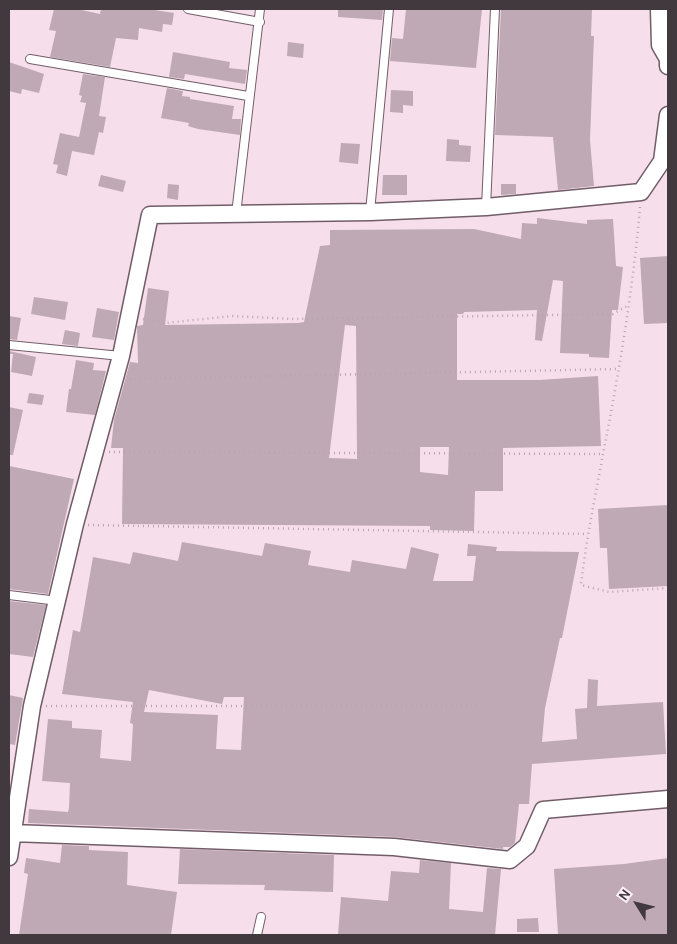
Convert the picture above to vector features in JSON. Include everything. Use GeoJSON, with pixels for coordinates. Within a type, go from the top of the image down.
{"type":"FeatureCollection","features":[{"type":"Feature","properties":{"kind":"street"},"geometry":{"type":"LineString","coordinates":[[660,9],[660,45],[668,58],[668,66]]}},
{"type":"Feature","properties":{"kind":"street"},"geometry":{"type":"LineString","coordinates":[[9,857],[32,706],[75,524],[121,356],[150,215],[370,212],[486,207],[642,192],[662,161],[668,115]]}},
{"type":"Feature","properties":{"kind":"street"},"geometry":{"type":"LineString","coordinates":[[12,834],[394,847],[510,860],[526,846],[543,810],[668,799]]}},
{"type":"Feature","properties":{"kind":"lane"},"geometry":{"type":"LineString","coordinates":[[188,9],[260,22]]}},
{"type":"Feature","properties":{"kind":"lane"},"geometry":{"type":"LineString","coordinates":[[236,214],[248,96],[260,22],[260,9]]}},
{"type":"Feature","properties":{"kind":"lane"},"geometry":{"type":"LineString","coordinates":[[370,212],[389,9]]}},
{"type":"Feature","properties":{"kind":"lane"},"geometry":{"type":"LineString","coordinates":[[486,207],[495,9]]}},
{"type":"Feature","properties":{"kind":"lane"},"geometry":{"type":"LineString","coordinates":[[30,59],[248,96]]}},
{"type":"Feature","properties":{"kind":"lane"},"geometry":{"type":"LineString","coordinates":[[9,345],[121,356]]}},
{"type":"Feature","properties":{"kind":"lane"},"geometry":{"type":"LineString","coordinates":[[9,595],[58,601]]}},
{"type":"Feature","properties":{"kind":"lane"},"geometry":{"type":"LineString","coordinates":[[257,935],[260,916]]}},
{"type":"Feature","properties":{"kind":"path"},"geometry":{"type":"LineString","coordinates":[[642,192],[636,251],[618,369],[587,534],[581,585],[609,592],[668,588]]}},
{"type":"Feature","properties":{"kind":"path"},"geometry":{"type":"LineString","coordinates":[[129,316],[166,323],[232,316],[294,319],[560,316],[613,314],[627,306]]}},
{"type":"Feature","properties":{"kind":"path"},"geometry":{"type":"LineString","coordinates":[[114,379],[618,369]]}},
{"type":"Feature","properties":{"kind":"path"},"geometry":{"type":"LineString","coordinates":[[95,452],[603,454]]}},
{"type":"Feature","properties":{"kind":"path"},"geometry":{"type":"LineString","coordinates":[[75,524],[587,534]]}},
{"type":"Feature","properties":{"kind":"path"},"geometry":{"type":"LineString","coordinates":[[32,706],[480,706]]}},
{"type":"Feature","properties":{"kind":"building"},"geometry":{"type":"Polygon","coordinates":[[[54,9],[77,9],[100,14],[101,9],[148,9],[174,13],[172,25],[163,24],[162,32],[139,28],[138,40],[116,38],[110,67],[50,57],[56,31],[49,30],[54,9]]]}},
{"type":"Feature","properties":{"kind":"building"},"geometry":{"type":"Polygon","coordinates":[[[338,9],[383,9],[382,20],[338,17],[338,9]]]}},
{"type":"Feature","properties":{"kind":"building"},"geometry":{"type":"Polygon","coordinates":[[[406,9],[482,9],[476,68],[390,61],[392,38],[403,39],[406,9]]]}},
{"type":"Feature","properties":{"kind":"building"},"geometry":{"type":"Polygon","coordinates":[[[501,9],[592,9],[591,36],[594,36],[590,140],[594,186],[558,190],[553,137],[495,135],[501,9]]]}},
{"type":"Feature","properties":{"kind":"building"},"geometry":{"type":"Polygon","coordinates":[[[288,42],[304,44],[303,58],[287,56],[288,42]]]}},
{"type":"Feature","properties":{"kind":"building"},"geometry":{"type":"Polygon","coordinates":[[[173,52],[230,62],[229,68],[247,70],[245,84],[185,74],[184,79],[169,77],[173,52]]]}},
{"type":"Feature","properties":{"kind":"building"},"geometry":{"type":"Polygon","coordinates":[[[9,62],[44,74],[39,93],[22,89],[21,94],[9,91],[9,62]]]}},
{"type":"Feature","properties":{"kind":"building"},"geometry":{"type":"Polygon","coordinates":[[[83,74],[105,77],[99,116],[106,117],[103,133],[99,132],[94,155],[72,151],[67,176],[56,173],[58,165],[53,164],[60,133],[79,137],[86,103],[80,102],[82,96],[79,95],[83,74]]]}},
{"type":"Feature","properties":{"kind":"building"},"geometry":{"type":"Polygon","coordinates":[[[167,88],[183,91],[182,96],[190,97],[190,99],[234,106],[232,119],[241,119],[240,135],[198,129],[188,126],[189,123],[161,118],[167,88]]]}},
{"type":"Feature","properties":{"kind":"building"},"geometry":{"type":"Polygon","coordinates":[[[391,90],[413,91],[413,106],[403,105],[403,113],[390,112],[391,90]]]}},
{"type":"Feature","properties":{"kind":"building"},"geometry":{"type":"Polygon","coordinates":[[[447,139],[459,140],[459,145],[471,146],[470,162],[446,161],[447,139]]]}},
{"type":"Feature","properties":{"kind":"building"},"geometry":{"type":"Polygon","coordinates":[[[341,143],[360,144],[358,164],[339,162],[341,143]]]}},
{"type":"Feature","properties":{"kind":"building"},"geometry":{"type":"Polygon","coordinates":[[[101,175],[126,181],[123,192],[98,186],[101,175]]]}},
{"type":"Feature","properties":{"kind":"building"},"geometry":{"type":"Polygon","coordinates":[[[383,175],[407,175],[407,195],[382,195],[383,175]]]}},
{"type":"Feature","properties":{"kind":"building"},"geometry":{"type":"Polygon","coordinates":[[[168,184],[179,185],[178,200],[167,198],[168,184]]]}},
{"type":"Feature","properties":{"kind":"building"},"geometry":{"type":"Polygon","coordinates":[[[501,184],[516,184],[516,194],[501,195],[501,184]]]}},
{"type":"Feature","properties":{"kind":"building"},"geometry":{"type":"Polygon","coordinates":[[[537,218],[587,224],[587,220],[613,219],[616,266],[623,267],[618,310],[612,310],[609,358],[589,357],[589,354],[560,353],[563,281],[553,280],[542,341],[535,340],[537,310],[464,312],[463,314],[457,314],[457,380],[540,380],[598,376],[601,446],[503,448],[503,491],[475,491],[474,531],[430,530],[430,526],[122,524],[123,448],[111,448],[114,420],[130,362],[138,363],[137,326],[143,325],[148,288],[169,291],[165,325],[298,323],[304,322],[320,246],[330,245],[330,230],[474,229],[521,239],[522,223],[537,224],[537,218]],[[345,325],[329,458],[357,459],[356,326],[345,325]],[[420,447],[420,472],[448,475],[449,447],[420,447]]]}},
{"type":"Feature","properties":{"kind":"building"},"geometry":{"type":"Polygon","coordinates":[[[668,256],[668,323],[644,324],[640,258],[668,256]]]}},
{"type":"Feature","properties":{"kind":"building"},"geometry":{"type":"Polygon","coordinates":[[[34,297],[68,302],[65,320],[31,314],[34,297]]]}},
{"type":"Feature","properties":{"kind":"building"},"geometry":{"type":"Polygon","coordinates":[[[97,308],[119,312],[114,340],[92,337],[97,308]]]}},
{"type":"Feature","properties":{"kind":"building"},"geometry":{"type":"Polygon","coordinates":[[[9,316],[21,318],[17,340],[9,339],[9,316]]]}},
{"type":"Feature","properties":{"kind":"building"},"geometry":{"type":"Polygon","coordinates":[[[65,330],[80,333],[78,346],[62,344],[65,330]]]}},
{"type":"Feature","properties":{"kind":"building"},"geometry":{"type":"Polygon","coordinates":[[[9,351],[36,357],[32,376],[11,372],[13,354],[9,354],[9,351]]]}},
{"type":"Feature","properties":{"kind":"building"},"geometry":{"type":"Polygon","coordinates":[[[76,360],[94,363],[93,370],[106,371],[95,415],[66,412],[76,360]]]}},
{"type":"Feature","properties":{"kind":"building"},"geometry":{"type":"Polygon","coordinates":[[[29,393],[44,395],[42,405],[27,403],[29,393]]]}},
{"type":"Feature","properties":{"kind":"building"},"geometry":{"type":"Polygon","coordinates":[[[9,407],[23,410],[13,455],[9,455],[9,407]]]}},
{"type":"Feature","properties":{"kind":"building"},"geometry":{"type":"Polygon","coordinates":[[[9,466],[74,479],[48,594],[9,589],[9,466]]]}},
{"type":"Feature","properties":{"kind":"building"},"geometry":{"type":"Polygon","coordinates":[[[668,505],[668,586],[609,589],[607,548],[600,548],[598,509],[668,505]]]}},
{"type":"Feature","properties":{"kind":"building"},"geometry":{"type":"Polygon","coordinates":[[[182,542],[262,556],[265,543],[311,551],[308,565],[350,572],[352,560],[406,569],[411,547],[439,554],[433,581],[473,581],[476,556],[467,556],[468,544],[497,547],[496,551],[579,552],[562,638],[560,638],[545,708],[542,742],[577,739],[575,709],[587,708],[588,679],[598,680],[597,706],[663,702],[666,754],[532,764],[529,804],[519,804],[515,843],[510,847],[503,847],[503,849],[394,837],[28,823],[29,809],[68,812],[69,808],[70,783],[42,781],[48,719],[72,721],[72,728],[102,730],[100,758],[131,761],[133,724],[130,723],[133,702],[62,694],[73,630],[80,632],[93,557],[130,564],[133,552],[178,561],[182,542]],[[149,690],[144,712],[218,715],[216,749],[241,750],[244,697],[224,697],[222,704],[149,690]]]}},
{"type":"Feature","properties":{"kind":"building"},"geometry":{"type":"Polygon","coordinates":[[[9,601],[46,605],[33,657],[9,654],[9,601]]]}},
{"type":"Feature","properties":{"kind":"building"},"geometry":{"type":"Polygon","coordinates":[[[9,695],[23,698],[15,745],[9,744],[9,695]]]}},
{"type":"Feature","properties":{"kind":"building"},"geometry":{"type":"Polygon","coordinates":[[[62,845],[89,846],[89,850],[128,852],[127,885],[177,892],[171,935],[19,935],[28,874],[24,873],[26,858],[60,863],[62,845]]]}},
{"type":"Feature","properties":{"kind":"building"},"geometry":{"type":"Polygon","coordinates":[[[180,849],[334,855],[333,892],[264,890],[265,885],[178,884],[180,849]]]}},
{"type":"Feature","properties":{"kind":"building"},"geometry":{"type":"Polygon","coordinates":[[[668,858],[668,935],[558,935],[554,869],[624,864],[668,858]]]}},
{"type":"Feature","properties":{"kind":"building"},"geometry":{"type":"Polygon","coordinates":[[[420,860],[451,863],[449,909],[483,912],[487,868],[501,869],[495,935],[338,935],[341,897],[388,901],[391,871],[419,873],[420,860]]]}},
{"type":"Feature","properties":{"kind":"building"},"geometry":{"type":"Polygon","coordinates":[[[538,918],[539,932],[517,932],[517,919],[538,918]]]}}]}
